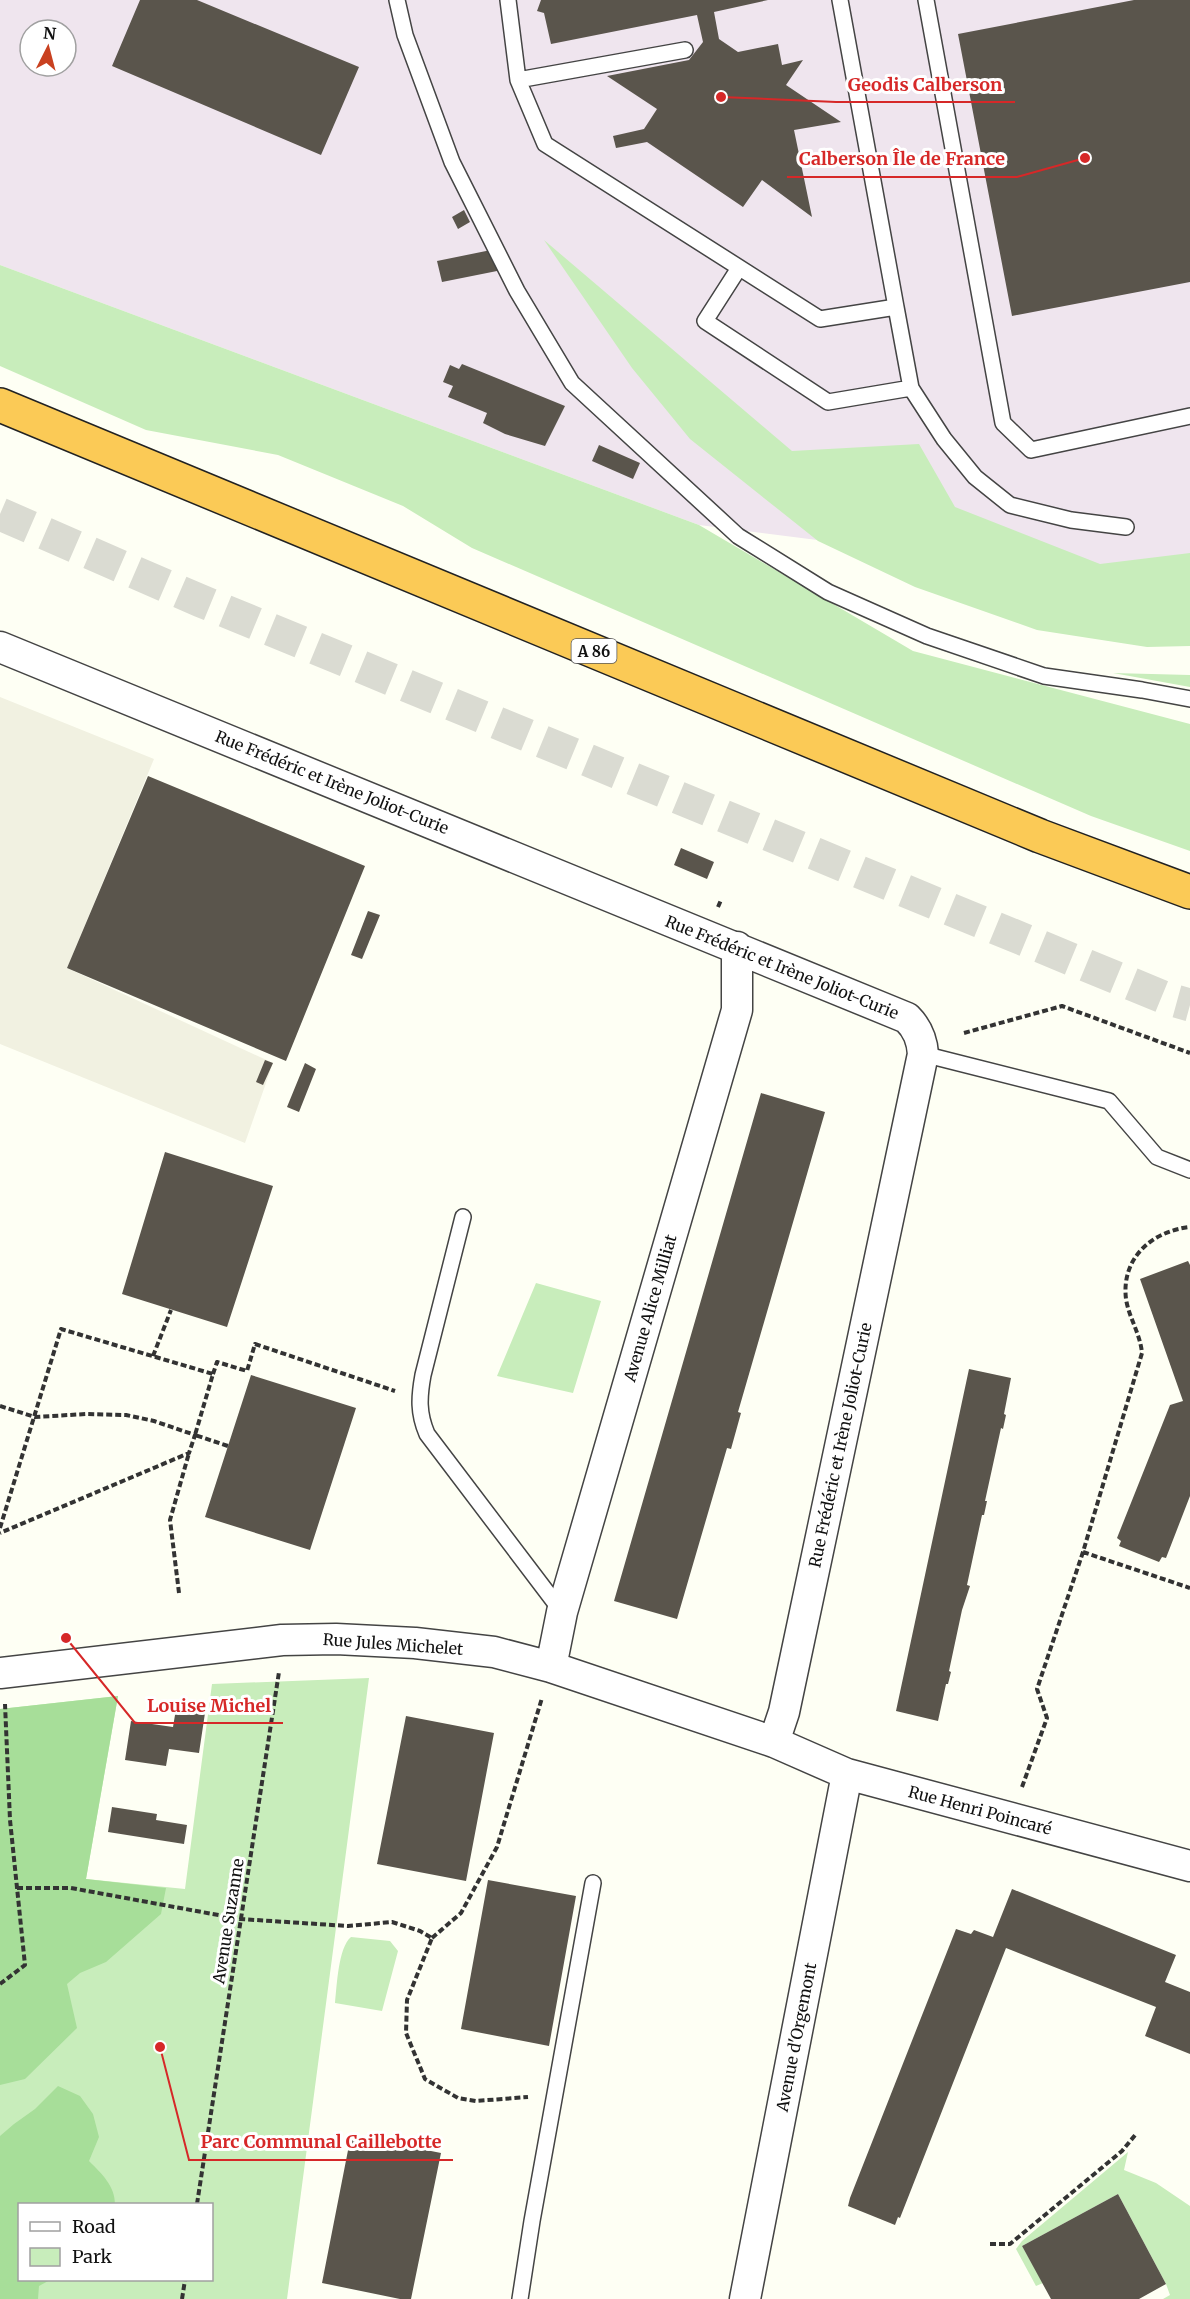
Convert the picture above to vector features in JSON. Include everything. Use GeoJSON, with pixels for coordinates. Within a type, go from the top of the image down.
{"type":"FeatureCollection","features":[{"type":"Feature","properties":{"kind":"highway","name":"A 86"},"geometry":{"type":"LineString","coordinates":[[0,405],[1040,836],[1190,892]]}},
{"type":"Feature","properties":{"kind":"street","name":"Rue Frédéric et Irène Joliot-Curie"},"geometry":{"type":"LineString","coordinates":[[0,647],[907,1018],[919,1033],[923,1054],[786,1700],[774,1742]]}},
{"type":"Feature","properties":{"kind":"street","name":"Avenue Alice Milliat"},"geometry":{"type":"LineString","coordinates":[[551,1667],[562,1612],[737,1010],[737,947]]}},
{"type":"Feature","properties":{"kind":"street","name":"Rue Jules Michelet"},"geometry":{"type":"LineString","coordinates":[[0,1673],[282,1640],[336,1639],[415,1643],[494,1652],[551,1667],[774,1742]]}},
{"type":"Feature","properties":{"kind":"street","name":"Rue Henri Poincaré"},"geometry":{"type":"LineString","coordinates":[[774,1742],[847,1774],[1190,1866]]}},
{"type":"Feature","properties":{"kind":"street","name":"Avenue d'Orgemont"},"geometry":{"type":"LineString","coordinates":[[745,2299],[847,1774]]}},
{"type":"Feature","properties":{"kind":"lane"},"geometry":{"type":"LineString","coordinates":[[397,0],[405,35],[452,162],[517,291],[572,383],[738,536],[828,592],[927,636],[1044,676],[1190,699]]}},
{"type":"Feature","properties":{"kind":"lane"},"geometry":{"type":"LineString","coordinates":[[508,0],[518,80],[546,144],[820,319],[896,307]]}},
{"type":"Feature","properties":{"kind":"lane"},"geometry":{"type":"LineString","coordinates":[[840,0],[911,388],[944,439],[975,477],[1010,505],[1071,520],[1126,527]]}},
{"type":"Feature","properties":{"kind":"lane"},"geometry":{"type":"LineString","coordinates":[[926,0],[1004,423],[1031,450],[1190,416]]}},
{"type":"Feature","properties":{"kind":"lane"},"geometry":{"type":"LineString","coordinates":[[518,80],[685,50]]}},
{"type":"Feature","properties":{"kind":"lane"},"geometry":{"type":"LineString","coordinates":[[739,268],[705,321],[828,402],[911,388]]}},
{"type":"Feature","properties":{"kind":"lane"},"geometry":{"type":"LineString","coordinates":[[923,1054],[1109,1101],[1157,1157],[1190,1170]]}},
{"type":"Feature","properties":{"kind":"lane"},"geometry":{"type":"LineString","coordinates":[[463,1217],[419,1398],[420,1418],[427,1434],[562,1612]]}},
{"type":"Feature","properties":{"kind":"lane"},"geometry":{"type":"LineString","coordinates":[[520,2299],[593,1883]]}},
{"type":"Feature","properties":{"kind":"path"},"geometry":{"type":"LineString","coordinates":[[963,1033],[1062,1006],[1190,1053]]}},
{"type":"Feature","properties":{"kind":"path"},"geometry":{"type":"LineString","coordinates":[[1011,1818],[1047,1718],[1037,1689],[1083,1552],[1142,1353],[1140,1337],[1126,1301],[1126,1283],[1130,1266],[1138,1253],[1163,1233],[1190,1227]]}},
{"type":"Feature","properties":{"kind":"path"},"geometry":{"type":"LineString","coordinates":[[153,1356],[171,1310]]}},
{"type":"Feature","properties":{"kind":"path"},"geometry":{"type":"LineString","coordinates":[[0,1531],[60,1329],[213,1374]]}},
{"type":"Feature","properties":{"kind":"path"},"geometry":{"type":"LineString","coordinates":[[179,1593],[170,1520],[217,1362],[247,1371],[255,1344],[377,1387],[419,1398]]}},
{"type":"Feature","properties":{"kind":"path"},"geometry":{"type":"LineString","coordinates":[[0,1406],[34,1417],[86,1414],[126,1415],[154,1421],[228,1446]]}},
{"type":"Feature","properties":{"kind":"path"},"geometry":{"type":"LineString","coordinates":[[0,1531],[189,1453]]}},
{"type":"Feature","properties":{"kind":"path"},"geometry":{"type":"LineString","coordinates":[[1083,1552],[1190,1588]]}},
{"type":"Feature","properties":{"kind":"path","name":"Avenue Suzanne"},"geometry":{"type":"LineString","coordinates":[[197,2203],[278,1682],[282,1640]]}},
{"type":"Feature","properties":{"kind":"path"},"geometry":{"type":"LineString","coordinates":[[551,1667],[497,1847],[461,1913],[432,1938],[407,2000],[406,2033],[425,2079],[458,2098],[476,2102],[555,2094]]}},
{"type":"Feature","properties":{"kind":"path"},"geometry":{"type":"LineString","coordinates":[[0,1673],[5,1708],[10,1820],[25,1965],[0,1984]]}},
{"type":"Feature","properties":{"kind":"path"},"geometry":{"type":"LineString","coordinates":[[17,1888],[71,1888],[240,1919],[348,1926],[392,1922],[420,1931],[432,1938]]}},
{"type":"Feature","properties":{"kind":"path"},"geometry":{"type":"LineString","coordinates":[[990,2244],[1010,2244],[1122,2151],[1136,2134]]}},
{"type":"Feature","properties":{"kind":"path"},"geometry":{"type":"LineString","coordinates":[[182,2299],[185,2281]]}},
{"type":"Feature","properties":{"kind":"shaded area"},"geometry":{"type":"Polygon","coordinates":[[[0,0],[1190,0],[1190,574],[1124,579],[699,525],[0,265],[0,0]]]}},
{"type":"Feature","properties":{"kind":"shaded area"},"geometry":{"type":"Polygon","coordinates":[[[0,697],[154,759],[67,968],[273,1063],[245,1143],[0,1044],[0,697]]]}},
{"type":"Feature","properties":{"kind":"green space"},"geometry":{"type":"Polygon","coordinates":[[[544,240],[792,451],[919,444],[955,507],[1100,564],[1190,553],[1190,646],[1147,647],[1037,630],[915,587],[818,541],[690,439],[632,368],[544,240]]]}},
{"type":"Feature","properties":{"kind":"green space"},"geometry":{"type":"Polygon","coordinates":[[[0,265],[699,525],[913,651],[1190,724],[1190,851],[1091,816],[472,548],[403,506],[278,455],[146,430],[0,366],[0,265]]]}},
{"type":"Feature","properties":{"kind":"green space"},"geometry":{"type":"Polygon","coordinates":[[[1113,673],[1190,675],[1190,687],[1113,673]]]}},
{"type":"Feature","properties":{"kind":"green space"},"geometry":{"type":"Polygon","coordinates":[[[536,1283],[601,1301],[573,1393],[497,1376],[536,1283]]]}},
{"type":"Feature","properties":{"kind":"green space"},"geometry":{"type":"Polygon","coordinates":[[[369,1678],[287,2299],[0,2299],[0,1709],[118,1696],[86,1879],[185,1889],[212,1684],[369,1678]]]}},
{"type":"Feature","properties":{"kind":"green space"},"geometry":{"type":"Polygon","coordinates":[[[118,1696],[86,1879],[166,1888],[161,1914],[106,1962],[80,1973],[67,1984],[77,2028],[25,2079],[0,2085],[0,1709],[118,1696]]]}},
{"type":"Feature","properties":{"kind":"green space"},"geometry":{"type":"Polygon","coordinates":[[[351,1937],[390,1941],[398,1951],[382,2011],[335,2003],[341,1958],[351,1937]]]}},
{"type":"Feature","properties":{"kind":"green space"},"geometry":{"type":"Polygon","coordinates":[[[58,2086],[80,2096],[93,2114],[99,2137],[89,2161],[110,2186],[115,2203],[18,2203],[18,2281],[48,2281],[39,2286],[38,2299],[0,2299],[0,2136],[35,2109],[58,2086]]]}},
{"type":"Feature","properties":{"kind":"green space"},"geometry":{"type":"Polygon","coordinates":[[[1128,2152],[1124,2170],[1156,2183],[1190,2206],[1190,2299],[1163,2299],[1170,2295],[1166,2284],[1118,2194],[1022,2246],[1043,2283],[1036,2286],[1016,2249],[1022,2241],[1128,2152]]]}},
{"type":"Feature","properties":{"kind":"building"},"geometry":{"type":"Polygon","coordinates":[[[140,0],[197,0],[359,67],[321,155],[112,66],[140,0]]]}},
{"type":"Feature","properties":{"kind":"building"},"geometry":{"type":"Polygon","coordinates":[[[541,0],[768,0],[714,12],[719,39],[738,52],[778,44],[782,65],[803,60],[786,85],[841,122],[794,130],[812,217],[762,180],[743,207],[647,142],[616,148],[613,136],[644,129],[657,109],[607,76],[689,60],[703,42],[697,15],[551,44],[544,13],[537,11],[541,0]]]}},
{"type":"Feature","properties":{"kind":"building"},"geometry":{"type":"Polygon","coordinates":[[[1134,0],[1190,0],[1190,282],[1012,316],[958,34],[1134,0]]]}},
{"type":"Feature","properties":{"kind":"building"},"geometry":{"type":"Polygon","coordinates":[[[464,210],[470,222],[458,229],[452,217],[464,210]]]}},
{"type":"Feature","properties":{"kind":"building"},"geometry":{"type":"Polygon","coordinates":[[[491,250],[502,270],[442,282],[437,261],[491,250]]]}},
{"type":"Feature","properties":{"kind":"building"},"geometry":{"type":"Polygon","coordinates":[[[462,364],[565,406],[545,446],[505,434],[483,423],[487,413],[448,397],[453,386],[443,382],[450,365],[459,369],[462,364]]]}},
{"type":"Feature","properties":{"kind":"building"},"geometry":{"type":"Polygon","coordinates":[[[599,445],[640,463],[633,479],[592,461],[599,445]]]}},
{"type":"Feature","properties":{"kind":"building"},"geometry":{"type":"Polygon","coordinates":[[[148,776],[365,866],[286,1061],[67,968],[148,776]]]}},
{"type":"Feature","properties":{"kind":"building"},"geometry":{"type":"Polygon","coordinates":[[[681,848],[714,862],[707,879],[674,865],[681,848]]]}},
{"type":"Feature","properties":{"kind":"building"},"geometry":{"type":"Polygon","coordinates":[[[368,911],[380,915],[362,959],[351,955],[368,911]]]}},
{"type":"Feature","properties":{"kind":"building"},"geometry":{"type":"Polygon","coordinates":[[[265,1060],[273,1063],[263,1085],[256,1082],[265,1060]]]}},
{"type":"Feature","properties":{"kind":"building"},"geometry":{"type":"Polygon","coordinates":[[[305,1063],[316,1069],[299,1112],[287,1107],[305,1063]]]}},
{"type":"Feature","properties":{"kind":"building"},"geometry":{"type":"Polygon","coordinates":[[[761,1093],[825,1112],[738,1412],[741,1413],[731,1449],[727,1448],[677,1619],[614,1601],[761,1093]]]}},
{"type":"Feature","properties":{"kind":"building"},"geometry":{"type":"Polygon","coordinates":[[[165,1152],[273,1186],[227,1327],[122,1294],[165,1152]]]}},
{"type":"Feature","properties":{"kind":"building"},"geometry":{"type":"Polygon","coordinates":[[[1188,1261],[1190,1265],[1190,1496],[1166,1558],[1162,1557],[1159,1562],[1119,1546],[1121,1541],[1117,1538],[1170,1405],[1183,1401],[1140,1279],[1188,1261]]]}},
{"type":"Feature","properties":{"kind":"building"},"geometry":{"type":"Polygon","coordinates":[[[969,1369],[1011,1378],[1004,1414],[1006,1415],[1003,1429],[1001,1428],[967,1585],[970,1586],[962,1610],[949,1671],[951,1672],[938,1721],[896,1711],[969,1369]]]}},
{"type":"Feature","properties":{"kind":"building"},"geometry":{"type":"Polygon","coordinates":[[[251,1375],[356,1408],[310,1550],[205,1517],[251,1375]]]}},
{"type":"Feature","properties":{"kind":"building"},"geometry":{"type":"Polygon","coordinates":[[[176,1709],[205,1713],[199,1753],[169,1749],[166,1766],[125,1760],[131,1721],[173,1727],[176,1709]]]}},
{"type":"Feature","properties":{"kind":"building"},"geometry":{"type":"Polygon","coordinates":[[[406,1716],[494,1733],[466,1881],[377,1864],[406,1716]]]}},
{"type":"Feature","properties":{"kind":"building"},"geometry":{"type":"Polygon","coordinates":[[[112,1807],[157,1814],[156,1820],[187,1825],[184,1844],[108,1832],[112,1807]]]}},
{"type":"Feature","properties":{"kind":"building"},"geometry":{"type":"Polygon","coordinates":[[[488,1880],[576,1896],[549,2046],[461,2029],[488,1880]]]}},
{"type":"Feature","properties":{"kind":"building"},"geometry":{"type":"Polygon","coordinates":[[[1012,1889],[1176,1955],[1165,1982],[1190,1992],[1190,2054],[1145,2036],[1156,2007],[1006,1948],[900,2218],[898,2217],[895,2225],[848,2206],[956,1929],[971,1934],[974,1930],[993,1937],[1012,1889]]]}},
{"type":"Feature","properties":{"kind":"building"},"geometry":{"type":"Polygon","coordinates":[[[351,2135],[441,2153],[411,2299],[400,2299],[322,2283],[351,2135]]]}},
{"type":"Feature","properties":{"kind":"building"},"geometry":{"type":"Polygon","coordinates":[[[1118,2194],[1166,2284],[1139,2299],[1051,2299],[1022,2246],[1118,2194]]]}},
{"type":"Feature","properties":{"kind":"tunnel"},"geometry":{"type":"LineString","coordinates":[[0,514],[201,601],[1168,999],[1190,1005]]}},
{"type":"Feature","properties":{"kind":"place","name":"Geodis Calberson"},"geometry":{"type":"Point","coordinates":[721,97]}},
{"type":"Feature","properties":{"kind":"place","name":"Calberson Île de France"},"geometry":{"type":"Point","coordinates":[1085,158]}},
{"type":"Feature","properties":{"kind":"place","name":"Louise Michel"},"geometry":{"type":"Point","coordinates":[66,1638]}},
{"type":"Feature","properties":{"kind":"place","name":"Parc Communal Caillebotte"},"geometry":{"type":"Point","coordinates":[160,2047]}}]}
